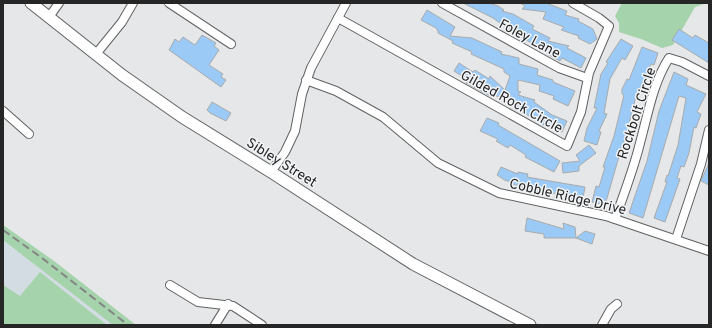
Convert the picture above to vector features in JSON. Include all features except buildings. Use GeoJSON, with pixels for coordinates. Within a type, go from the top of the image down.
{"type":"FeatureCollection","features":[{"type":"Feature","properties":{"kind":"street","name":"Sibley Street"},"geometry":{"type":"LineString","coordinates":[[31,3],[96,54],[182,117],[271,172],[413,264],[530,325]]}},
{"type":"Feature","properties":{"kind":"street"},"geometry":{"type":"LineString","coordinates":[[49,17],[60,3]]}},
{"type":"Feature","properties":{"kind":"street"},"geometry":{"type":"LineString","coordinates":[[96,54],[122,22],[133,3]]}},
{"type":"Feature","properties":{"kind":"street"},"geometry":{"type":"LineString","coordinates":[[169,3],[231,44]]}},
{"type":"Feature","properties":{"kind":"street"},"geometry":{"type":"LineString","coordinates":[[271,172],[285,152],[295,131],[306,80],[346,3]]}},
{"type":"Feature","properties":{"kind":"street","name":"Foley Lane"},"geometry":{"type":"LineString","coordinates":[[442,3],[559,68],[587,78]]}},
{"type":"Feature","properties":{"kind":"street","name":"Gilded Rock Circle"},"geometry":{"type":"LineString","coordinates":[[338,18],[567,146],[581,112],[587,78],[610,26],[573,3]]}},
{"type":"Feature","properties":{"kind":"street","name":"Rockbolt Circle"},"geometry":{"type":"LineString","coordinates":[[615,219],[640,143],[649,106],[663,67],[669,58],[682,62],[709,76]]}},
{"type":"Feature","properties":{"kind":"street","name":"Cobble Ridge Drive"},"geometry":{"type":"LineString","coordinates":[[306,80],[328,88],[382,117],[438,163],[499,193],[615,219],[709,250]]}},
{"type":"Feature","properties":{"kind":"street"},"geometry":{"type":"LineString","coordinates":[[3,111],[29,134]]}},
{"type":"Feature","properties":{"kind":"street"},"geometry":{"type":"LineString","coordinates":[[676,239],[701,164],[709,130]]}},
{"type":"Feature","properties":{"kind":"street"},"geometry":{"type":"LineString","coordinates":[[170,285],[198,302],[228,304],[262,325]]}},
{"type":"Feature","properties":{"kind":"street"},"geometry":{"type":"LineString","coordinates":[[215,325],[228,304]]}},
{"type":"Feature","properties":{"kind":"street"},"geometry":{"type":"LineString","coordinates":[[602,325],[611,309],[616,304]]}},
{"type":"Feature","properties":{"kind":"shaded area"},"geometry":{"type":"Polygon","coordinates":[[[3,240],[25,255],[113,325],[3,325],[3,240]]]}},
{"type":"Feature","properties":{"kind":"green space"},"geometry":{"type":"Polygon","coordinates":[[[622,3],[707,3],[695,7],[673,45],[662,48],[619,32],[619,23],[615,16],[622,3]]]}},
{"type":"Feature","properties":{"kind":"green space"},"geometry":{"type":"Polygon","coordinates":[[[3,225],[54,261],[136,325],[113,325],[3,240],[3,225]]]}},
{"type":"Feature","properties":{"kind":"green space"},"geometry":{"type":"Polygon","coordinates":[[[40,272],[107,325],[3,325],[3,285],[20,296],[40,272]]]}},
{"type":"Feature","properties":{"kind":"railway"},"geometry":{"type":"LineString","coordinates":[[3,230],[42,258],[128,325]]}}]}
